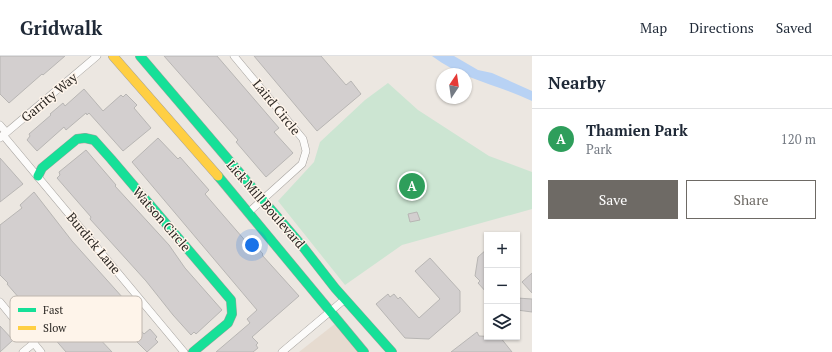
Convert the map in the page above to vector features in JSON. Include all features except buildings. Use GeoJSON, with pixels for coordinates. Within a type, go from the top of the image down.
{"type":"FeatureCollection","features":[{"type":"Feature","properties":{"kind":"main road","name":"Lick Mill Boulevard"},"geometry":{"type":"LineString","coordinates":[[113,56],[249,212],[364,352]]}},
{"type":"Feature","properties":{"kind":"main road","name":"Lick Mill Boulevard"},"geometry":{"type":"LineString","coordinates":[[140,56],[345,299],[392,352]]}},
{"type":"Feature","properties":{"kind":"main road","name":"Watson Circle"},"geometry":{"type":"LineString","coordinates":[[38,176],[42,168],[77,139],[85,138],[94,140],[111,159],[231,300],[233,308],[231,318],[223,328],[193,352]]}},
{"type":"Feature","properties":{"kind":"street","name":"Garrity Way"},"geometry":{"type":"LineString","coordinates":[[3,135],[97,56]]}},
{"type":"Feature","properties":{"kind":"street","name":"Laird Circle"},"geometry":{"type":"LineString","coordinates":[[234,56],[303,139],[306,152],[302,164],[249,212]]}},
{"type":"Feature","properties":{"kind":"street","name":"Burdick Lane"},"geometry":{"type":"LineString","coordinates":[[0,125],[3,135],[138,296]]}},
{"type":"Feature","properties":{"kind":"street"},"geometry":{"type":"LineString","coordinates":[[282,352],[345,299]]}},
{"type":"Feature","properties":{"kind":"street","name":"Burdick Lane"},"geometry":{"type":"LineString","coordinates":[[142,301],[184,352]]}},
{"type":"Feature","properties":{"kind":"street"},"geometry":{"type":"LineString","coordinates":[[0,302],[10,314]]}},
{"type":"Feature","properties":{"kind":"street"},"geometry":{"type":"LineString","coordinates":[[23,352],[34,343],[41,352]]}},
{"type":"Feature","properties":{"kind":"shaded area"},"geometry":{"type":"Polygon","coordinates":[[[336,323],[360,352],[299,352],[336,323]]]}},
{"type":"Feature","properties":{"kind":"green space"},"geometry":{"type":"Polygon","coordinates":[[[388,83],[418,110],[489,156],[532,172],[532,209],[402,245],[345,285],[278,201],[314,162],[320,142],[365,100],[388,83]]]}},
{"type":"Feature","properties":{"kind":"water"},"geometry":{"type":"Polygon","coordinates":[[[432,56],[454,56],[478,70],[492,73],[532,91],[532,101],[472,77],[472,68],[452,68],[432,56]]]}},
{"type":"Feature","properties":{"kind":"traffic: fast"},"geometry":{"type":"LineString","coordinates":[[140,56],[303,247],[335,288],[392,352]]}},
{"type":"Feature","properties":{"kind":"traffic: fast"},"geometry":{"type":"LineString","coordinates":[[38,176],[42,168],[77,139],[85,138],[94,140],[111,159],[231,300],[232,314],[228,323],[193,352]]}},
{"type":"Feature","properties":{"kind":"traffic: fast"},"geometry":{"type":"LineString","coordinates":[[218,176],[364,352]]}},
{"type":"Feature","properties":{"kind":"traffic: slow"},"geometry":{"type":"LineString","coordinates":[[113,56],[218,176]]}},
{"type":"Feature","properties":{"kind":"place","name":"Thamien Park"},"geometry":{"type":"Point","coordinates":[412,186]}}]}
